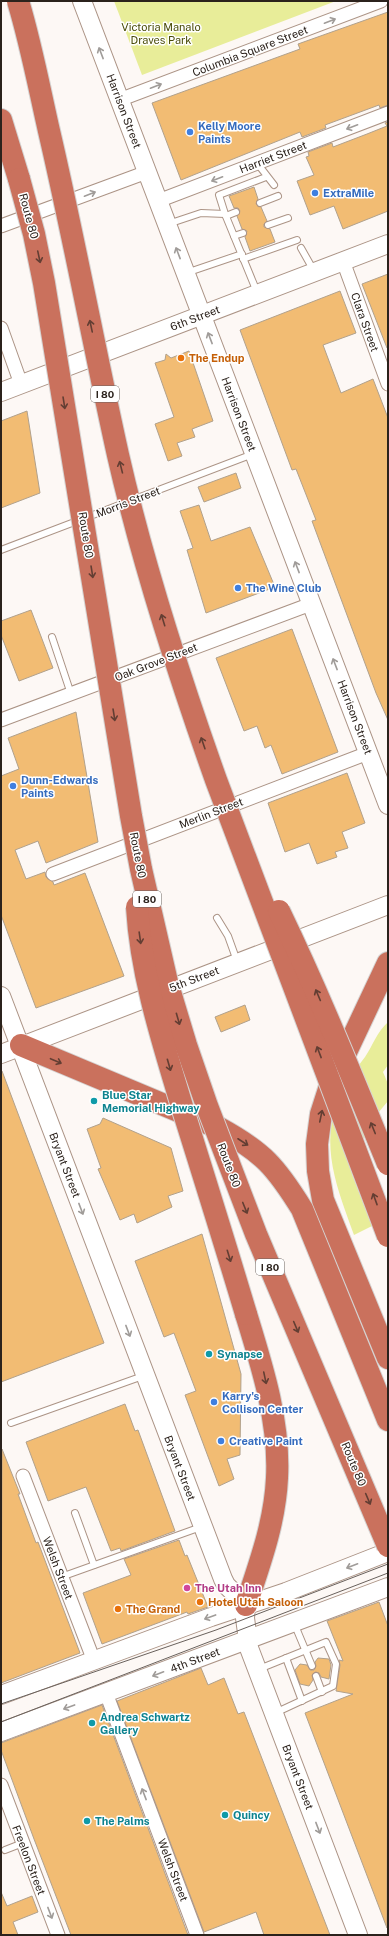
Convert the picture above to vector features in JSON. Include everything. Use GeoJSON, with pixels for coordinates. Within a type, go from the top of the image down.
{"type":"FeatureCollection","features":[{"type":"Feature","properties":{"kind":"highway","name":"I 80"},"geometry":{"type":"LineString","coordinates":[[18,1],[26,29],[54,150],[118,456],[134,519],[171,648],[216,780],[388,1236]]}},
{"type":"Feature","properties":{"kind":"highway"},"geometry":{"type":"LineString","coordinates":[[1,120],[18,179]]}},
{"type":"Feature","properties":{"kind":"highway","name":"Route 80"},"geometry":{"type":"LineString","coordinates":[[1,132],[18,179],[34,234],[46,290],[131,816],[144,883],[167,982],[206,1106],[256,1234],[388,1546]]}},
{"type":"Feature","properties":{"kind":"highway"},"geometry":{"type":"LineString","coordinates":[[216,780],[304,962],[388,1164]]}},
{"type":"Feature","properties":{"kind":"highway"},"geometry":{"type":"LineString","coordinates":[[131,816],[137,915],[143,960],[153,1005],[174,1079],[261,1363],[271,1409],[277,1448],[277,1478],[268,1537],[246,1605]]}},
{"type":"Feature","properties":{"kind":"highway"},"geometry":{"type":"LineString","coordinates":[[388,963],[330,1086],[321,1114],[317,1144],[318,1171],[323,1200],[388,1358]]}},
{"type":"Feature","properties":{"kind":"highway"},"geometry":{"type":"LineString","coordinates":[[21,1045],[219,1128],[244,1142],[265,1158],[284,1179],[302,1209],[334,1283],[388,1420]]}},
{"type":"Feature","properties":{"kind":"main road","name":"Harrison Street"},"geometry":{"type":"LineString","coordinates":[[82,1],[388,805]]}},
{"type":"Feature","properties":{"kind":"main road","name":"6th Street"},"geometry":{"type":"LineString","coordinates":[[1,392],[388,244]]}},
{"type":"Feature","properties":{"kind":"main road","name":"5th Street"},"geometry":{"type":"LineString","coordinates":[[1,1054],[21,1045],[388,905]]}},
{"type":"Feature","properties":{"kind":"main road","name":"Bryant Street"},"geometry":{"type":"LineString","coordinates":[[1,996],[21,1045],[36,1090],[202,1526],[226,1585],[246,1605],[246,1640],[358,1935]]}},
{"type":"Feature","properties":{"kind":"main road"},"geometry":{"type":"LineString","coordinates":[[1,1695],[246,1605],[286,1592],[388,1552]]}},
{"type":"Feature","properties":{"kind":"main road","name":"4th Street"},"geometry":{"type":"LineString","coordinates":[[1,1732],[106,1694],[293,1622],[388,1588]]}},
{"type":"Feature","properties":{"kind":"street","name":"Columbia Square Street"},"geometry":{"type":"LineString","coordinates":[[119,100],[381,1]]}},
{"type":"Feature","properties":{"kind":"street","name":"Harriet Street"},"geometry":{"type":"LineString","coordinates":[[158,201],[388,113]]}},
{"type":"Feature","properties":{"kind":"street"},"geometry":{"type":"LineString","coordinates":[[1,226],[147,172]]}},
{"type":"Feature","properties":{"kind":"street","name":"Clara Street"},"geometry":{"type":"LineString","coordinates":[[343,261],[388,384]]}},
{"type":"Feature","properties":{"kind":"street"},"geometry":{"type":"LineString","coordinates":[[1,328],[21,384]]}},
{"type":"Feature","properties":{"kind":"street","name":"Oak Grove Street"},"geometry":{"type":"LineString","coordinates":[[1,720],[311,604]]}},
{"type":"Feature","properties":{"kind":"street","name":"Merlin Street"},"geometry":{"type":"LineString","coordinates":[[53,874],[368,753]]}},
{"type":"Feature","properties":{"kind":"street","name":"Welsh Street"},"geometry":{"type":"LineString","coordinates":[[23,1476],[94,1661]]}},
{"type":"Feature","properties":{"kind":"street","name":"Welsh Street"},"geometry":{"type":"LineString","coordinates":[[106,1694],[197,1935]]}},
{"type":"Feature","properties":{"kind":"street","name":"Freelon Street"},"geometry":{"type":"LineString","coordinates":[[1,1785],[6,1810],[23,1843],[58,1935]]}},
{"type":"Feature","properties":{"kind":"lane"},"geometry":{"type":"LineString","coordinates":[[257,163],[266,177],[274,185]]}},
{"type":"Feature","properties":{"kind":"lane"},"geometry":{"type":"LineString","coordinates":[[258,294],[225,215],[219,195],[266,177]]}},
{"type":"Feature","properties":{"kind":"lane"},"geometry":{"type":"LineString","coordinates":[[260,203],[278,196]]}},
{"type":"Feature","properties":{"kind":"lane"},"geometry":{"type":"LineString","coordinates":[[167,224],[201,213],[225,215],[236,212]]}},
{"type":"Feature","properties":{"kind":"lane"},"geometry":{"type":"LineString","coordinates":[[268,224],[288,218]]}},
{"type":"Feature","properties":{"kind":"lane"},"geometry":{"type":"LineString","coordinates":[[234,236],[243,233]]}},
{"type":"Feature","properties":{"kind":"lane"},"geometry":{"type":"LineString","coordinates":[[186,274],[298,240]]}},
{"type":"Feature","properties":{"kind":"lane"},"geometry":{"type":"LineString","coordinates":[[302,248],[314,272]]}},
{"type":"Feature","properties":{"kind":"lane","name":"Morris Street"},"geometry":{"type":"LineString","coordinates":[[1,550],[254,453]]}},
{"type":"Feature","properties":{"kind":"lane"},"geometry":{"type":"LineString","coordinates":[[52,637],[71,694]]}},
{"type":"Feature","properties":{"kind":"lane"},"geometry":{"type":"LineString","coordinates":[[217,918],[228,936],[237,962]]}},
{"type":"Feature","properties":{"kind":"lane"},"geometry":{"type":"LineString","coordinates":[[11,1423],[145,1376]]}},
{"type":"Feature","properties":{"kind":"lane"},"geometry":{"type":"LineString","coordinates":[[75,1513],[94,1565]]}},
{"type":"Feature","properties":{"kind":"lane"},"geometry":{"type":"LineString","coordinates":[[61,1577],[202,1526]]}},
{"type":"Feature","properties":{"kind":"lane"},"geometry":{"type":"LineString","coordinates":[[293,1622],[312,1666]]}},
{"type":"Feature","properties":{"kind":"lane"},"geometry":{"type":"LineString","coordinates":[[257,1669],[326,1642],[336,1664],[333,1686],[274,1713]]}},
{"type":"Feature","properties":{"kind":"lane"},"geometry":{"type":"LineString","coordinates":[[286,1658],[302,1701]]}},
{"type":"Feature","properties":{"kind":"lane"},"geometry":{"type":"LineString","coordinates":[[316,1676],[322,1692]]}},
{"type":"Feature","properties":{"kind":"lane"},"geometry":{"type":"LineString","coordinates":[[5,1850],[23,1843]]}},
{"type":"Feature","properties":{"kind":"green space","name":"Victoria Manalo Draves Park"},"geometry":{"type":"Polygon","coordinates":[[[114,1],[336,1],[142,75],[114,1]]]}},
{"type":"Feature","properties":{"kind":"green space"},"geometry":{"type":"Polygon","coordinates":[[[388,1022],[388,1065],[383,1072],[388,1084],[388,1101],[368,1125],[352,1174],[372,1226],[354,1235],[342,1201],[333,1167],[331,1132],[334,1114],[342,1091],[365,1057],[378,1034],[388,1022]]]}},
{"type":"Feature","properties":{"kind":"building"},"geometry":{"type":"Polygon","coordinates":[[[388,12],[388,105],[380,108],[379,105],[325,125],[326,128],[302,137],[300,132],[181,180],[152,103],[300,49],[298,44],[388,12]]]}},
{"type":"Feature","properties":{"kind":"building"},"geometry":{"type":"Polygon","coordinates":[[[388,122],[388,211],[343,229],[334,206],[310,215],[297,181],[314,175],[306,157],[309,156],[308,152],[332,143],[333,147],[387,126],[385,123],[388,122]]]}},
{"type":"Feature","properties":{"kind":"building"},"geometry":{"type":"Polygon","coordinates":[[[254,187],[258,199],[256,204],[261,207],[267,221],[264,224],[264,227],[270,229],[275,242],[250,251],[245,237],[247,231],[242,229],[237,216],[240,211],[238,208],[234,208],[229,196],[254,187]]]}},
{"type":"Feature","properties":{"kind":"building"},"geometry":{"type":"Polygon","coordinates":[[[388,274],[388,348],[387,348],[362,284],[388,274]]]}},
{"type":"Feature","properties":{"kind":"building"},"geometry":{"type":"Polygon","coordinates":[[[340,291],[356,333],[323,345],[341,393],[373,379],[388,418],[388,720],[376,693],[312,521],[316,520],[296,469],[292,470],[240,330],[340,291]]]}},
{"type":"Feature","properties":{"kind":"building"},"geometry":{"type":"Polygon","coordinates":[[[189,351],[213,421],[192,429],[195,437],[177,443],[182,456],[168,461],[155,424],[174,417],[155,363],[165,360],[166,354],[171,358],[189,351]]]}},
{"type":"Feature","properties":{"kind":"building"},"geometry":{"type":"Polygon","coordinates":[[[27,411],[40,493],[1,508],[1,421],[27,411]]]}},
{"type":"Feature","properties":{"kind":"building"},"geometry":{"type":"Polygon","coordinates":[[[236,473],[241,488],[204,502],[198,487],[236,473]]]}},
{"type":"Feature","properties":{"kind":"building"},"geometry":{"type":"Polygon","coordinates":[[[199,505],[211,541],[250,527],[275,587],[206,613],[187,550],[193,548],[180,511],[199,505]]]}},
{"type":"Feature","properties":{"kind":"building"},"geometry":{"type":"Polygon","coordinates":[[[31,610],[53,668],[19,681],[1,635],[1,621],[31,610]]]}},
{"type":"Feature","properties":{"kind":"building"},"geometry":{"type":"Polygon","coordinates":[[[292,629],[338,752],[282,774],[271,745],[265,748],[257,726],[244,731],[216,658],[292,629]]]}},
{"type":"Feature","properties":{"kind":"building"},"geometry":{"type":"Polygon","coordinates":[[[76,712],[98,842],[46,863],[38,841],[15,850],[26,879],[45,872],[46,877],[53,882],[54,885],[85,873],[124,976],[36,1008],[1,915],[1,776],[19,769],[8,738],[76,712]]]}},
{"type":"Feature","properties":{"kind":"building"},"geometry":{"type":"Polygon","coordinates":[[[347,773],[365,823],[342,832],[348,848],[335,852],[337,857],[317,864],[309,843],[285,852],[268,803],[347,773]]]}},
{"type":"Feature","properties":{"kind":"building"},"geometry":{"type":"Polygon","coordinates":[[[245,1005],[250,1020],[221,1032],[215,1017],[245,1005]]]}},
{"type":"Feature","properties":{"kind":"building"},"geometry":{"type":"Polygon","coordinates":[[[2,1071],[104,1343],[1,1382],[1,1072],[2,1071]]]}},
{"type":"Feature","properties":{"kind":"building"},"geometry":{"type":"Polygon","coordinates":[[[103,1118],[171,1148],[183,1191],[168,1196],[172,1207],[137,1223],[134,1214],[120,1220],[98,1169],[101,1168],[87,1129],[100,1124],[103,1118]]]}},
{"type":"Feature","properties":{"kind":"building"},"geometry":{"type":"Polygon","coordinates":[[[202,1234],[241,1374],[240,1455],[227,1459],[234,1479],[219,1486],[185,1395],[196,1391],[174,1333],[164,1337],[135,1261],[202,1234]]]}},
{"type":"Feature","properties":{"kind":"building"},"geometry":{"type":"Polygon","coordinates":[[[125,1404],[135,1431],[138,1430],[175,1531],[121,1551],[120,1548],[111,1551],[86,1487],[48,1501],[26,1442],[125,1404]]]}},
{"type":"Feature","properties":{"kind":"building"},"geometry":{"type":"Polygon","coordinates":[[[2,1449],[20,1494],[18,1494],[36,1543],[38,1542],[80,1653],[1,1683],[2,1449]]]}},
{"type":"Feature","properties":{"kind":"building"},"geometry":{"type":"Polygon","coordinates":[[[179,1540],[185,1556],[187,1555],[208,1607],[188,1614],[187,1612],[102,1644],[83,1593],[131,1575],[124,1559],[179,1540]]]}},
{"type":"Feature","properties":{"kind":"building"},"geometry":{"type":"Polygon","coordinates":[[[379,1602],[388,1626],[387,1928],[305,1713],[353,1694],[336,1691],[340,1665],[339,1660],[343,1661],[327,1621],[379,1602]]]}},
{"type":"Feature","properties":{"kind":"building"},"geometry":{"type":"Polygon","coordinates":[[[318,1658],[329,1659],[331,1665],[329,1679],[321,1677],[319,1673],[315,1672],[312,1675],[313,1680],[309,1686],[300,1684],[295,1670],[300,1664],[307,1665],[310,1670],[314,1670],[316,1666],[315,1662],[318,1658]]]}},
{"type":"Feature","properties":{"kind":"building"},"geometry":{"type":"Polygon","coordinates":[[[201,1668],[208,1685],[224,1678],[238,1714],[244,1712],[330,1935],[264,1935],[256,1912],[204,1932],[117,1701],[201,1668]]]}},
{"type":"Feature","properties":{"kind":"building","name":"The Palms"},"geometry":{"type":"Polygon","coordinates":[[[102,1705],[188,1935],[71,1935],[34,1839],[1,1750],[1,1743],[102,1705]]]}},
{"type":"Feature","properties":{"kind":"building"},"geometry":{"type":"Polygon","coordinates":[[[1,1892],[7,1906],[32,1896],[38,1912],[13,1922],[18,1935],[1,1935],[1,1892]]]}},
{"type":"Feature","properties":{"kind":"tram line"},"geometry":{"type":"LineString","coordinates":[[1,1704],[216,1630],[388,1564]]}},
{"type":"Feature","properties":{"kind":"tram line"},"geometry":{"type":"LineString","coordinates":[[1,1722],[388,1573]]}},
{"type":"Feature","properties":{"kind":"place","name":"Kelly Moore Paints"},"geometry":{"type":"Point","coordinates":[190,132]}},
{"type":"Feature","properties":{"kind":"place","name":"ExtraMile"},"geometry":{"type":"Point","coordinates":[315,193]}},
{"type":"Feature","properties":{"kind":"place","name":"The Endup"},"geometry":{"type":"Point","coordinates":[181,358]}},
{"type":"Feature","properties":{"kind":"place","name":"The Wine Club"},"geometry":{"type":"Point","coordinates":[238,588]}},
{"type":"Feature","properties":{"kind":"place","name":"Dunn-Edwards Paints"},"geometry":{"type":"Point","coordinates":[13,786]}},
{"type":"Feature","properties":{"kind":"place","name":"Blue Star Memorial Highway"},"geometry":{"type":"Point","coordinates":[94,1101]}},
{"type":"Feature","properties":{"kind":"place","name":"Synapse"},"geometry":{"type":"Point","coordinates":[209,1354]}},
{"type":"Feature","properties":{"kind":"place","name":"Karry's Collison Center"},"geometry":{"type":"Point","coordinates":[214,1402]}},
{"type":"Feature","properties":{"kind":"place","name":"Creative Paint"},"geometry":{"type":"Point","coordinates":[221,1441]}},
{"type":"Feature","properties":{"kind":"place","name":"The Utah Inn"},"geometry":{"type":"Point","coordinates":[187,1588]}},
{"type":"Feature","properties":{"kind":"place","name":"Hotel Utah Saloon"},"geometry":{"type":"Point","coordinates":[200,1602]}},
{"type":"Feature","properties":{"kind":"place","name":"The Grand"},"geometry":{"type":"Point","coordinates":[118,1609]}},
{"type":"Feature","properties":{"kind":"place","name":"Andrea Schwartz Gallery"},"geometry":{"type":"Point","coordinates":[92,1723]}},
{"type":"Feature","properties":{"kind":"place","name":"Quincy"},"geometry":{"type":"Point","coordinates":[225,1815]}},
{"type":"Feature","properties":{"kind":"place","name":"The Palms"},"geometry":{"type":"Point","coordinates":[87,1821]}}]}
